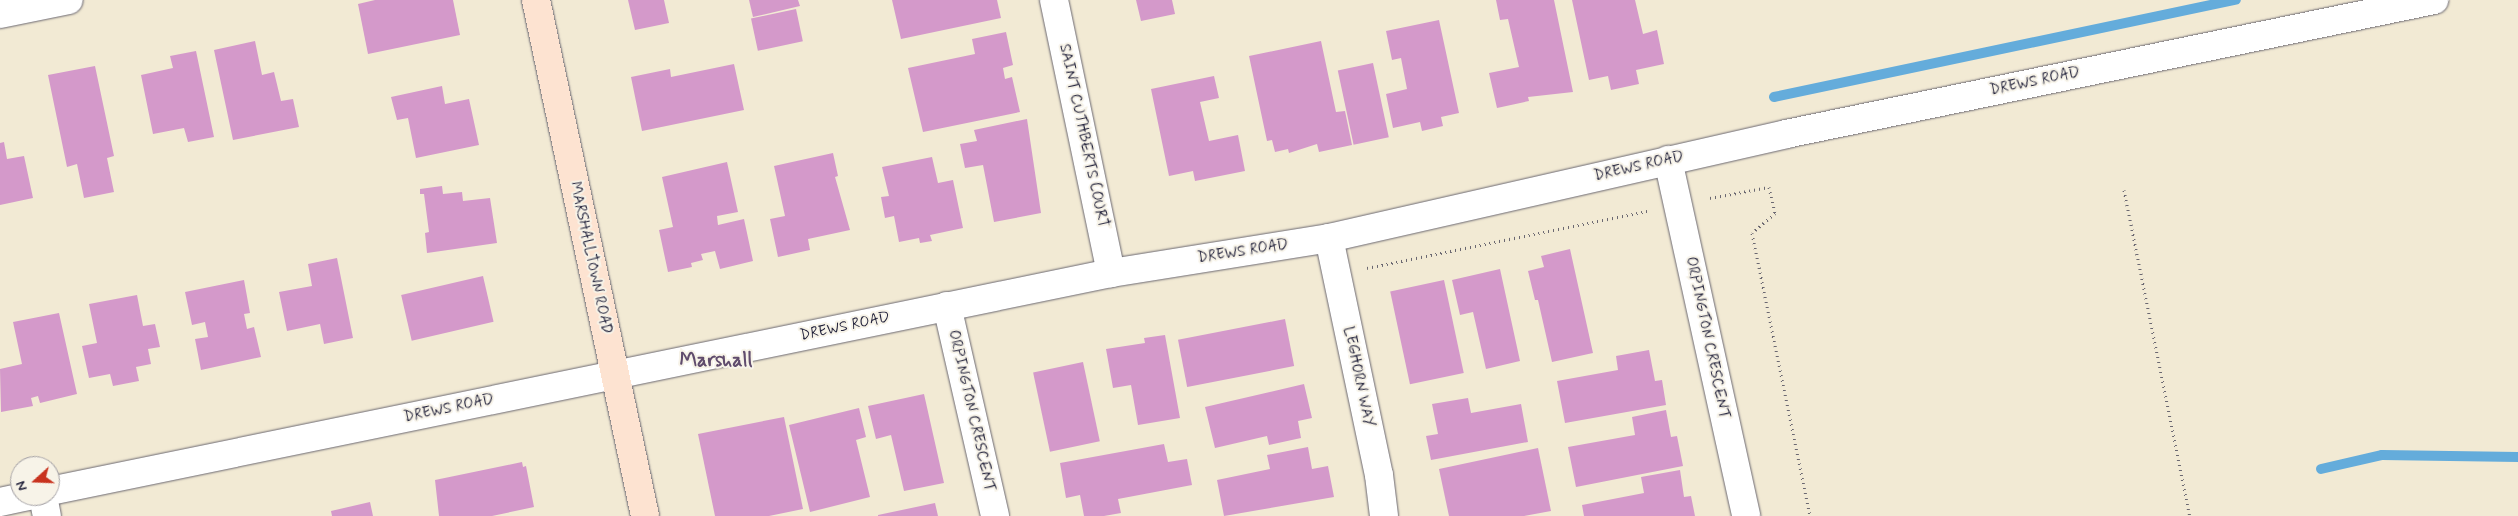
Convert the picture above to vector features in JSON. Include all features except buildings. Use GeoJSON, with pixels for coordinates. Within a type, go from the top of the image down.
{"type":"FeatureCollection","features":[{"type":"Feature","properties":{"kind":"street"},"geometry":{"type":"LineString","coordinates":[[0,14],[69,0]]}},
{"type":"Feature","properties":{"kind":"street","name":"MARSHALLTOWN ROAD"},"geometry":{"type":"LineString","coordinates":[[536,0],[646,516]]}},
{"type":"Feature","properties":{"kind":"street","name":"SAINT CUTHBERTS COURT"},"geometry":{"type":"LineString","coordinates":[[1054,0],[1111,272]]}},
{"type":"Feature","properties":{"kind":"street","name":"DREWS ROAD"},"geometry":{"type":"LineString","coordinates":[[60,489],[1111,272],[1329,238],[1668,160],[2434,0]]}},
{"type":"Feature","properties":{"kind":"street","name":"ORPINGTON CRESCENT"},"geometry":{"type":"LineString","coordinates":[[1668,160],[1746,516]]}},
{"type":"Feature","properties":{"kind":"street","name":"LEGHORN WAY"},"geometry":{"type":"LineString","coordinates":[[1329,238],[1379,475],[1384,516]]}},
{"type":"Feature","properties":{"kind":"street","name":"ORPINGTON CRESCENT"},"geometry":{"type":"LineString","coordinates":[[947,306],[995,516]]}},
{"type":"Feature","properties":{"kind":"path"},"geometry":{"type":"LineString","coordinates":[[2124,190],[2190,516]]}},
{"type":"Feature","properties":{"kind":"waterway"},"geometry":{"type":"LineString","coordinates":[[1774,97],[2236,0]]}},
{"type":"Feature","properties":{"kind":"waterway"},"geometry":{"type":"LineString","coordinates":[[2321,469],[2382,455],[2518,457]]}},
{"type":"Feature","properties":{"kind":"district","name":"Marshall"},"geometry":{"type":"Point","coordinates":[716,360]}}]}
